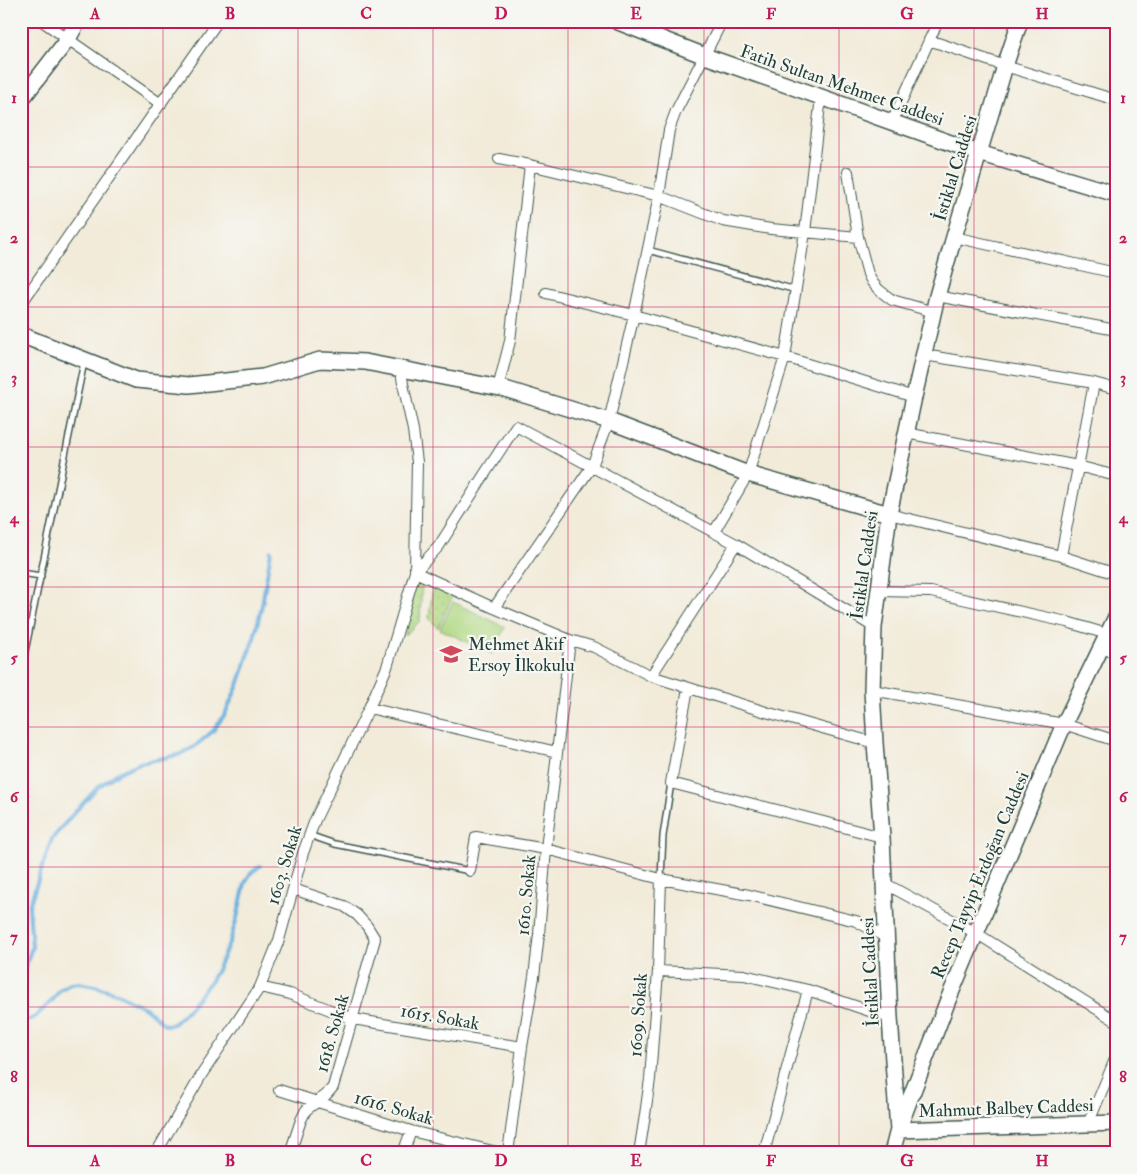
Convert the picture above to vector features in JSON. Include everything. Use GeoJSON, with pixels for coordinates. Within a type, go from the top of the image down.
{"type":"FeatureCollection","features":[{"type":"Feature","properties":{"kind":"street"},"geometry":{"type":"LineString","coordinates":[[42,21],[161,104]]}},
{"type":"Feature","properties":{"kind":"street"},"geometry":{"type":"LineString","coordinates":[[21,100],[68,39],[78,21]]}},
{"type":"Feature","properties":{"kind":"street"},"geometry":{"type":"LineString","coordinates":[[21,304],[218,21]]}},
{"type":"Feature","properties":{"kind":"street","name":"Fatih Sultan Mehmet Caddesi"},"geometry":{"type":"LineString","coordinates":[[616,21],[705,56],[979,153],[1116,194]]}},
{"type":"Feature","properties":{"kind":"street"},"geometry":{"type":"LineString","coordinates":[[494,608],[592,466],[608,421],[634,315],[648,250],[669,130],[676,111],[722,21]]}},
{"type":"Feature","properties":{"kind":"street"},"geometry":{"type":"LineString","coordinates":[[892,122],[938,21]]}},
{"type":"Feature","properties":{"kind":"street","name":"İstiklal Caddesi"},"geometry":{"type":"LineString","coordinates":[[898,1130],[872,690],[874,627],[889,514],[937,296],[1020,21]]}},
{"type":"Feature","properties":{"kind":"street"},"geometry":{"type":"LineString","coordinates":[[929,40],[1005,66],[1116,100]]}},
{"type":"Feature","properties":{"kind":"street"},"geometry":{"type":"LineString","coordinates":[[714,532],[748,474],[784,357],[805,232],[822,97]]}},
{"type":"Feature","properties":{"kind":"street"},"geometry":{"type":"LineString","coordinates":[[499,159],[658,196],[723,221],[771,229],[858,237]]}},
{"type":"Feature","properties":{"kind":"street"},"geometry":{"type":"LineString","coordinates":[[498,388],[510,341],[530,165]]}},
{"type":"Feature","properties":{"kind":"street"},"geometry":{"type":"LineString","coordinates":[[848,172],[858,237],[872,282],[892,300],[934,312]]}},
{"type":"Feature","properties":{"kind":"street"},"geometry":{"type":"LineString","coordinates":[[954,237],[1116,273]]}},
{"type":"Feature","properties":{"kind":"street"},"geometry":{"type":"LineString","coordinates":[[546,293],[634,315],[914,396]]}},
{"type":"Feature","properties":{"kind":"street"},"geometry":{"type":"LineString","coordinates":[[937,296],[1116,330]]}},
{"type":"Feature","properties":{"kind":"street"},"geometry":{"type":"LineString","coordinates":[[21,335],[136,380],[189,386],[263,377],[320,360],[365,362],[498,388],[608,421],[748,474],[889,514],[1061,556],[1116,574]]}},
{"type":"Feature","properties":{"kind":"street"},"geometry":{"type":"LineString","coordinates":[[924,355],[1094,383],[1116,389]]}},
{"type":"Feature","properties":{"kind":"street"},"geometry":{"type":"LineString","coordinates":[[401,370],[402,384],[413,430],[417,462],[415,572]]}},
{"type":"Feature","properties":{"kind":"street"},"geometry":{"type":"LineString","coordinates":[[1061,556],[1094,383]]}},
{"type":"Feature","properties":{"kind":"street"},"geometry":{"type":"LineString","coordinates":[[415,572],[440,546],[516,426],[736,544],[874,627]]}},
{"type":"Feature","properties":{"kind":"street"},"geometry":{"type":"LineString","coordinates":[[906,433],[1078,466],[1116,476]]}},
{"type":"Feature","properties":{"kind":"street"},"geometry":{"type":"LineString","coordinates":[[651,676],[736,544]]}},
{"type":"Feature","properties":{"kind":"street"},"geometry":{"type":"LineString","coordinates":[[415,572],[570,640],[594,647],[651,676],[766,712],[875,743]]}},
{"type":"Feature","properties":{"kind":"street","name":"1603. Sokak"},"geometry":{"type":"LineString","coordinates":[[156,1153],[202,1074],[260,987],[279,940],[309,835],[318,812],[387,667],[415,572]]}},
{"type":"Feature","properties":{"kind":"street"},"geometry":{"type":"LineString","coordinates":[[878,591],[931,592],[1067,622],[1104,641],[1116,654]]}},
{"type":"Feature","properties":{"kind":"street","name":"Recep Tayyip Erdoğan Caddesi"},"geometry":{"type":"LineString","coordinates":[[892,1153],[898,1130],[976,933],[1064,724],[1116,617]]}},
{"type":"Feature","properties":{"kind":"street","name":"1610. Sokak"},"geometry":{"type":"LineString","coordinates":[[508,1153],[522,1047],[534,978],[546,849],[570,640]]}},
{"type":"Feature","properties":{"kind":"street"},"geometry":{"type":"LineString","coordinates":[[688,688],[671,783],[882,837]]}},
{"type":"Feature","properties":{"kind":"street"},"geometry":{"type":"LineString","coordinates":[[872,690],[1064,724],[1116,741]]}},
{"type":"Feature","properties":{"kind":"street"},"geometry":{"type":"LineString","coordinates":[[369,708],[557,752]]}},
{"type":"Feature","properties":{"kind":"street"},"geometry":{"type":"LineString","coordinates":[[470,871],[476,837],[546,849],[661,879],[749,895],[856,922],[887,938]]}},
{"type":"Feature","properties":{"kind":"street","name":"1609. Sokak"},"geometry":{"type":"LineString","coordinates":[[639,1153],[650,1079],[658,971],[661,879]]}},
{"type":"Feature","properties":{"kind":"street"},"geometry":{"type":"LineString","coordinates":[[884,884],[976,933],[1116,1021]]}},
{"type":"Feature","properties":{"kind":"street","name":"1618. Sokak"},"geometry":{"type":"LineString","coordinates":[[290,1153],[306,1110],[326,1095],[333,1086],[375,939],[357,915],[344,906],[294,889]]}},
{"type":"Feature","properties":{"kind":"street"},"geometry":{"type":"LineString","coordinates":[[658,971],[744,975],[808,990],[890,1018]]}},
{"type":"Feature","properties":{"kind":"street","name":"1615. Sokak"},"geometry":{"type":"LineString","coordinates":[[260,987],[290,994],[353,1019],[522,1047]]}},
{"type":"Feature","properties":{"kind":"street"},"geometry":{"type":"LineString","coordinates":[[764,1153],[808,990]]}},
{"type":"Feature","properties":{"kind":"street"},"geometry":{"type":"LineString","coordinates":[[1088,1124],[1116,1056]]}},
{"type":"Feature","properties":{"kind":"street","name":"1616. Sokak"},"geometry":{"type":"LineString","coordinates":[[279,1090],[411,1131],[501,1153]]}},
{"type":"Feature","properties":{"kind":"street","name":"Mahmut Balbey Caddesi"},"geometry":{"type":"LineString","coordinates":[[898,1130],[1116,1123]]}},
{"type":"Feature","properties":{"kind":"street"},"geometry":{"type":"LineString","coordinates":[[403,1153],[411,1131]]}},
{"type":"Feature","properties":{"kind":"lane"},"geometry":{"type":"LineString","coordinates":[[648,250],[796,290]]}},
{"type":"Feature","properties":{"kind":"lane"},"geometry":{"type":"LineString","coordinates":[[21,671],[85,359]]}},
{"type":"Feature","properties":{"kind":"lane"},"geometry":{"type":"LineString","coordinates":[[21,573],[41,576]]}},
{"type":"Feature","properties":{"kind":"lane"},"geometry":{"type":"LineString","coordinates":[[661,879],[663,836],[671,783]]}},
{"type":"Feature","properties":{"kind":"lane"},"geometry":{"type":"LineString","coordinates":[[309,835],[335,844],[470,871]]}},
{"type":"Feature","properties":{"kind":"green space"},"geometry":{"type":"Polygon","coordinates":[[[415,576],[422,580],[420,621],[405,635],[415,576]]]}},
{"type":"Feature","properties":{"kind":"green space"},"geometry":{"type":"Polygon","coordinates":[[[433,586],[453,596],[438,628],[429,618],[433,586]]]}},
{"type":"Feature","properties":{"kind":"green space"},"geometry":{"type":"Polygon","coordinates":[[[453,602],[505,627],[492,654],[440,629],[453,602]]]}},
{"type":"Feature","properties":{"kind":"waterway"},"geometry":{"type":"LineString","coordinates":[[21,979],[32,947],[29,906],[52,839],[98,787],[118,773],[140,763],[178,755],[194,747],[213,731],[225,714],[238,685],[254,638],[262,605],[271,551]]}},
{"type":"Feature","properties":{"kind":"waterway"},"geometry":{"type":"LineString","coordinates":[[21,1023],[35,1017],[52,1001],[60,990],[70,984],[79,983],[116,993],[147,1009],[165,1025],[173,1024],[185,1013],[210,982],[218,968],[230,941],[245,883],[250,874],[260,866]]}},
{"type":"Feature","properties":{"kind":"place","name":"Mehmet Akif Ersoy İlkokulu"},"geometry":{"type":"Point","coordinates":[451,654]}}]}
